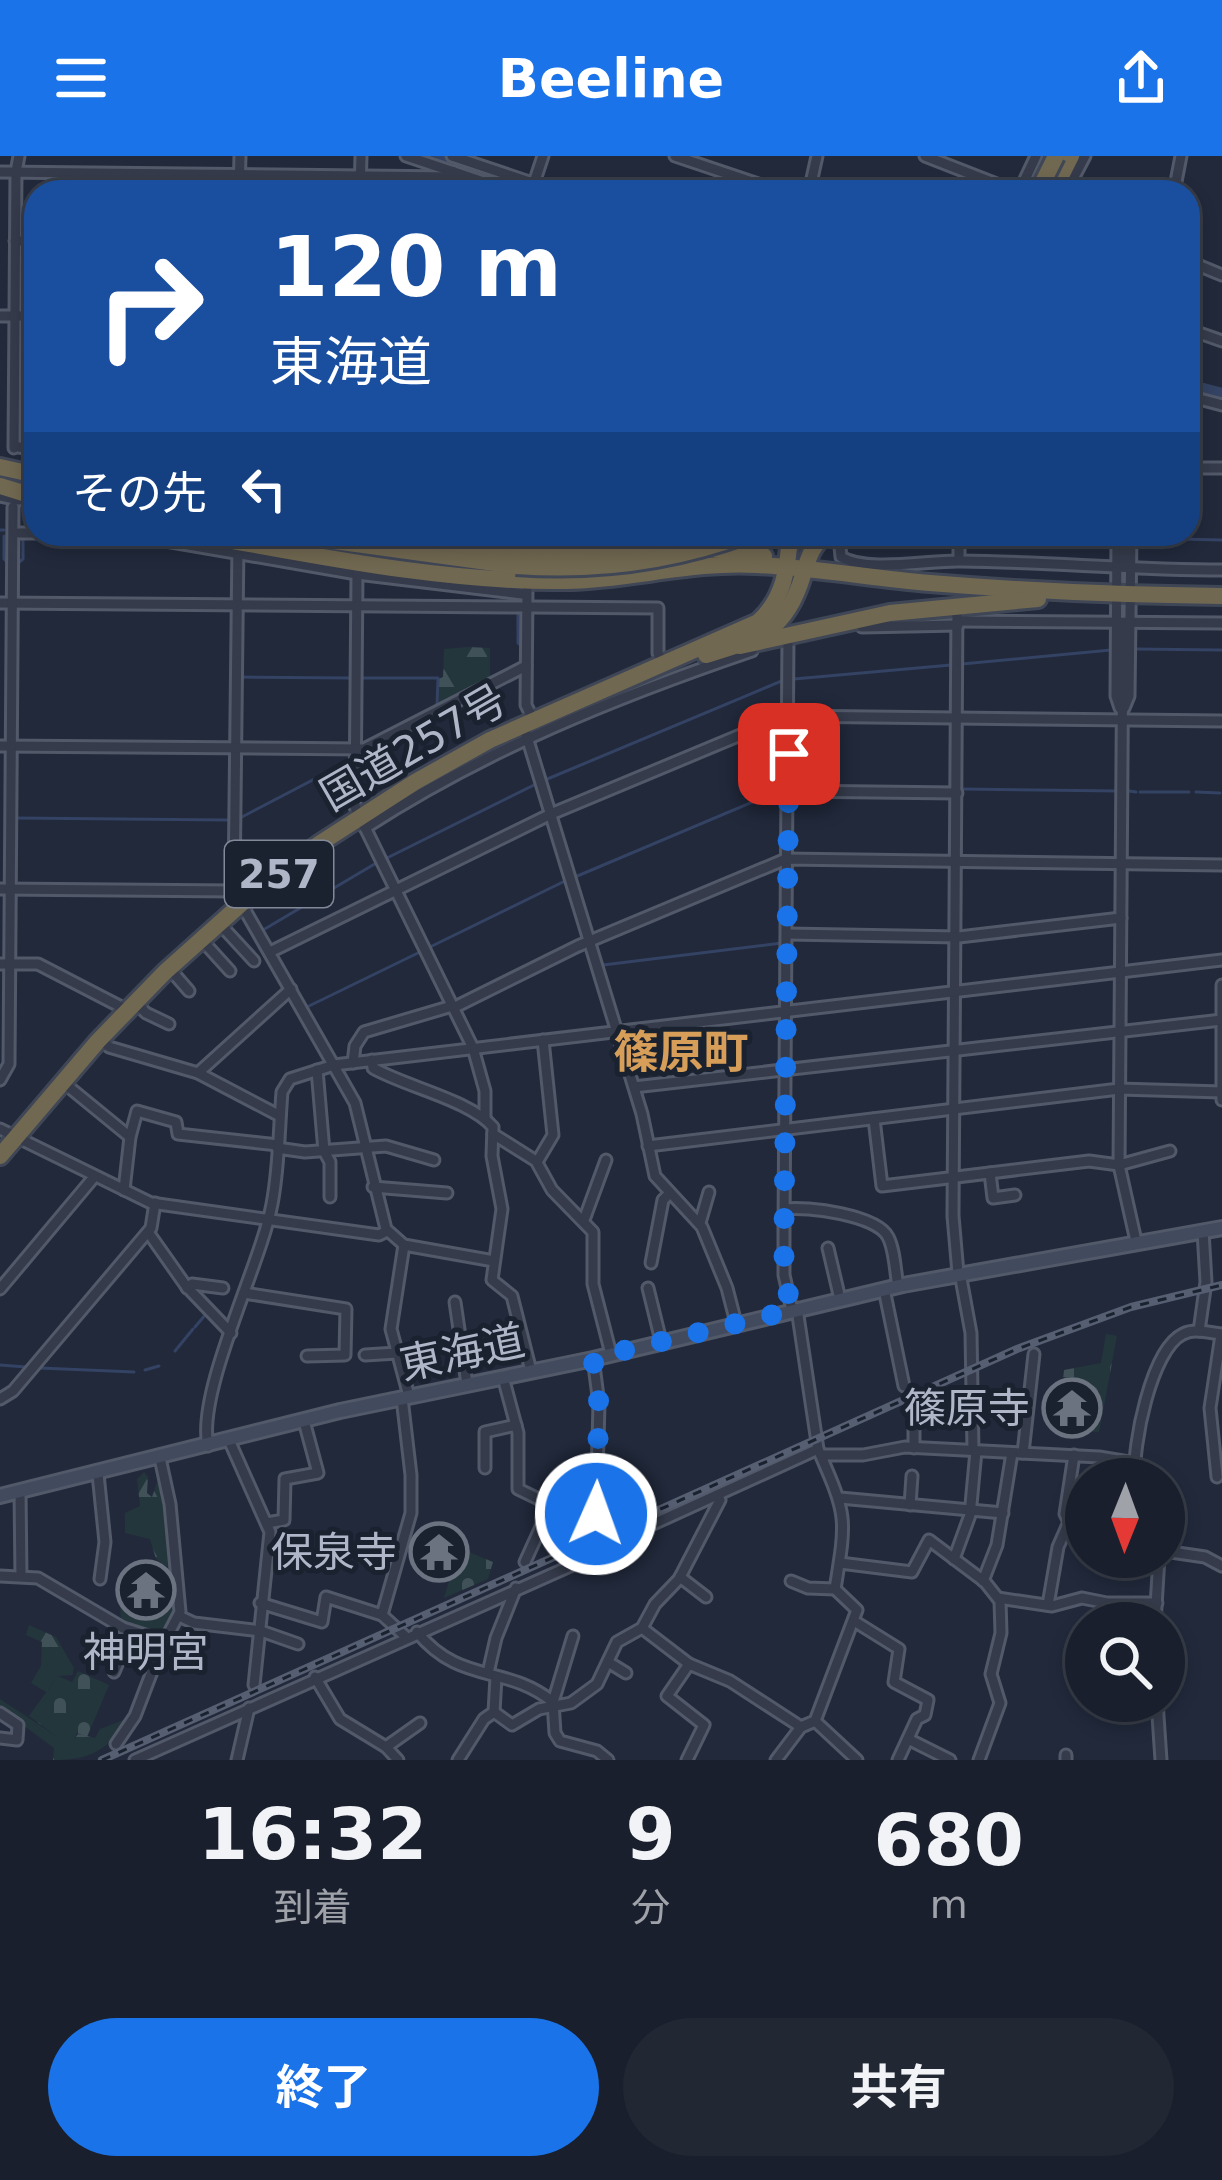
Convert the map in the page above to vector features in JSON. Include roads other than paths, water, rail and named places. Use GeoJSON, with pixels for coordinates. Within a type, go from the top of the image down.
{"type":"FeatureCollection","features":[{"type":"Feature","properties":{"kind":"highway"},"geometry":{"type":"LineString","coordinates":[[1036,180],[1056,156]]}},
{"type":"Feature","properties":{"kind":"highway"},"geometry":{"type":"LineString","coordinates":[[231,546],[447,573],[522,567],[646,546]]}},
{"type":"Feature","properties":{"kind":"highway"},"geometry":{"type":"LineString","coordinates":[[370,546],[619,578],[717,565],[794,564],[813,546]]}},
{"type":"Feature","properties":{"kind":"highway"},"geometry":{"type":"LineString","coordinates":[[430,546],[522,567],[591,568],[644,562],[703,546]]}},
{"type":"Feature","properties":{"kind":"highway"},"geometry":{"type":"LineString","coordinates":[[670,546],[918,582],[1117,595],[1222,596]]}},
{"type":"Feature","properties":{"kind":"highway"},"geometry":{"type":"LineString","coordinates":[[792,546],[794,564]]}},
{"type":"Feature","properties":{"kind":"highway","name":"国道257号"},"geometry":{"type":"LineString","coordinates":[[0,1156],[8,1134],[219,922],[238,897],[363,822],[427,774],[763,618],[794,564]]}},
{"type":"Feature","properties":{"kind":"highway","name":"国道257号"},"geometry":{"type":"LineString","coordinates":[[625,681],[740,646],[766,633],[786,616],[794,564]]}},
{"type":"Feature","properties":{"kind":"highway","name":"257"},"geometry":{"type":"LineString","coordinates":[[740,646],[878,615],[958,617],[1117,595]]}},
{"type":"Feature","properties":{"kind":"main road","name":"東海道"},"geometry":{"type":"LineString","coordinates":[[0,1496],[304,1420],[840,1299],[1136,1240],[1222,1228]]}},
{"type":"Feature","properties":{"kind":"street"},"geometry":{"type":"LineString","coordinates":[[17,462],[9,412],[14,396],[19,156]]}},
{"type":"Feature","properties":{"kind":"street"},"geometry":{"type":"LineString","coordinates":[[239,180],[240,156]]}},
{"type":"Feature","properties":{"kind":"street"},"geometry":{"type":"LineString","coordinates":[[360,180],[361,156]]}},
{"type":"Feature","properties":{"kind":"street"},"geometry":{"type":"LineString","coordinates":[[406,156],[478,180]]}},
{"type":"Feature","properties":{"kind":"street"},"geometry":{"type":"LineString","coordinates":[[452,156],[515,180]]}},
{"type":"Feature","properties":{"kind":"street"},"geometry":{"type":"LineString","coordinates":[[675,156],[746,180]]}},
{"type":"Feature","properties":{"kind":"street"},"geometry":{"type":"LineString","coordinates":[[925,156],[997,180]]}},
{"type":"Feature","properties":{"kind":"street"},"geometry":{"type":"LineString","coordinates":[[0,172],[453,177],[454,172]]}},
{"type":"Feature","properties":{"kind":"street"},"geometry":{"type":"LineString","coordinates":[[15,241],[24,241]]}},
{"type":"Feature","properties":{"kind":"street"},"geometry":{"type":"LineString","coordinates":[[0,316],[24,316]]}},
{"type":"Feature","properties":{"kind":"street"},"geometry":{"type":"LineString","coordinates":[[14,396],[20,412],[17,462]]}},
{"type":"Feature","properties":{"kind":"street"},"geometry":{"type":"LineString","coordinates":[[13,563],[9,533],[14,494]]}},
{"type":"Feature","properties":{"kind":"street"},"geometry":{"type":"LineString","coordinates":[[0,1080],[9,1064],[6,603],[13,563],[14,494]]}},
{"type":"Feature","properties":{"kind":"street"},"geometry":{"type":"LineString","coordinates":[[221,546],[357,574],[522,567]]}},
{"type":"Feature","properties":{"kind":"street"},"geometry":{"type":"LineString","coordinates":[[841,546],[845,561],[866,564],[953,561],[1222,570]]}},
{"type":"Feature","properties":{"kind":"street"},"geometry":{"type":"LineString","coordinates":[[918,582],[953,561],[956,546]]}},
{"type":"Feature","properties":{"kind":"street"},"geometry":{"type":"LineString","coordinates":[[1124,546],[1117,595],[1129,696],[1122,716],[1119,1165],[1136,1240]]}},
{"type":"Feature","properties":{"kind":"street"},"geometry":{"type":"LineString","coordinates":[[237,548],[238,897],[355,1103],[387,1232],[404,1244],[494,1261]]}},
{"type":"Feature","properties":{"kind":"street"},"geometry":{"type":"LineString","coordinates":[[522,567],[528,727],[551,814],[634,1088],[655,1176],[700,1223],[736,1323]]}},
{"type":"Feature","properties":{"kind":"street"},"geometry":{"type":"LineString","coordinates":[[522,567],[527,607]]}},
{"type":"Feature","properties":{"kind":"street"},"geometry":{"type":"LineString","coordinates":[[522,567],[526,643]]}},
{"type":"Feature","properties":{"kind":"street"},"geometry":{"type":"LineString","coordinates":[[357,574],[356,807],[473,1048],[485,1091],[485,1118]]}},
{"type":"Feature","properties":{"kind":"street"},"geometry":{"type":"LineString","coordinates":[[6,603],[658,608],[658,653],[663,664]]}},
{"type":"Feature","properties":{"kind":"street"},"geometry":{"type":"LineString","coordinates":[[954,1558],[971,1510],[974,1451],[971,1333],[959,1273],[953,1178],[958,617],[1222,623]]}},
{"type":"Feature","properties":{"kind":"street"},"geometry":{"type":"LineString","coordinates":[[528,727],[610,703],[788,637],[784,1275],[795,1310],[819,1452],[840,1498],[845,1527],[836,1588]]}},
{"type":"Feature","properties":{"kind":"street"},"geometry":{"type":"LineString","coordinates":[[6,746],[364,749],[526,666]]}},
{"type":"Feature","properties":{"kind":"street"},"geometry":{"type":"LineString","coordinates":[[270,952],[551,814],[790,716],[1122,716],[1222,721]]}},
{"type":"Feature","properties":{"kind":"street"},"geometry":{"type":"LineString","coordinates":[[789,791],[956,793]]}},
{"type":"Feature","properties":{"kind":"street"},"geometry":{"type":"LineString","coordinates":[[353,1063],[355,1046],[364,1032],[453,1007],[590,941],[788,859],[1222,866]]}},
{"type":"Feature","properties":{"kind":"street"},"geometry":{"type":"LineString","coordinates":[[5,889],[238,897]]}},
{"type":"Feature","properties":{"kind":"street"},"geometry":{"type":"LineString","coordinates":[[788,934],[955,937],[1121,918]]}},
{"type":"Feature","properties":{"kind":"street"},"geometry":{"type":"LineString","coordinates":[[219,922],[254,961]]}},
{"type":"Feature","properties":{"kind":"street"},"geometry":{"type":"LineString","coordinates":[[200,939],[230,970]]}},
{"type":"Feature","properties":{"kind":"street"},"geometry":{"type":"LineString","coordinates":[[208,1446],[212,1396],[268,1219],[285,1085],[334,1065],[1222,960]]}},
{"type":"Feature","properties":{"kind":"street"},"geometry":{"type":"LineString","coordinates":[[5,964],[38,964],[169,1024]]}},
{"type":"Feature","properties":{"kind":"street"},"geometry":{"type":"LineString","coordinates":[[169,968],[189,991]]}},
{"type":"Feature","properties":{"kind":"street"},"geometry":{"type":"LineString","coordinates":[[648,1146],[1120,1089],[1222,1094],[1222,985]]}},
{"type":"Feature","properties":{"kind":"street"},"geometry":{"type":"LineString","coordinates":[[198,1073],[291,989]]}},
{"type":"Feature","properties":{"kind":"street"},"geometry":{"type":"LineString","coordinates":[[634,1088],[1222,1020]]}},
{"type":"Feature","properties":{"kind":"street"},"geometry":{"type":"LineString","coordinates":[[100,1039],[109,1047],[198,1073],[280,1116]]}},
{"type":"Feature","properties":{"kind":"street"},"geometry":{"type":"LineString","coordinates":[[537,1162],[553,1135],[543,1040]]}},
{"type":"Feature","properties":{"kind":"street"},"geometry":{"type":"LineString","coordinates":[[372,1060],[373,1068],[401,1084],[485,1118],[493,1127],[493,1161],[502,1204],[492,1280],[512,1296],[531,1371]]}},
{"type":"Feature","properties":{"kind":"street"},"geometry":{"type":"LineString","coordinates":[[317,1070],[330,1197]]}},
{"type":"Feature","properties":{"kind":"street"},"geometry":{"type":"LineString","coordinates":[[63,1082],[130,1137]]}},
{"type":"Feature","properties":{"kind":"street"},"geometry":{"type":"LineString","coordinates":[[124,1190],[137,1111],[176,1122],[178,1134],[324,1150],[391,1146],[434,1160]]}},
{"type":"Feature","properties":{"kind":"street"},"geometry":{"type":"LineString","coordinates":[[874,1119],[883,1190],[1089,1161],[1119,1165],[1170,1151]]}},
{"type":"Feature","properties":{"kind":"street"},"geometry":{"type":"LineString","coordinates":[[8,1134],[155,1203],[379,1235],[387,1232]]}},
{"type":"Feature","properties":{"kind":"street"},"geometry":{"type":"LineString","coordinates":[[493,1134],[537,1162],[549,1186],[584,1220],[595,1238],[592,1284],[611,1354]]}},
{"type":"Feature","properties":{"kind":"street"},"geometry":{"type":"LineString","coordinates":[[584,1220],[606,1160]]}},
{"type":"Feature","properties":{"kind":"street"},"geometry":{"type":"LineString","coordinates":[[990,1173],[993,1198],[1011,1199]]}},
{"type":"Feature","properties":{"kind":"street"},"geometry":{"type":"LineString","coordinates":[[0,1289],[94,1177]]}},
{"type":"Feature","properties":{"kind":"street"},"geometry":{"type":"LineString","coordinates":[[373,1186],[447,1193]]}},
{"type":"Feature","properties":{"kind":"street"},"geometry":{"type":"LineString","coordinates":[[700,1223],[709,1192]]}},
{"type":"Feature","properties":{"kind":"street"},"geometry":{"type":"LineString","coordinates":[[650,1258],[664,1198],[669,1194]]}},
{"type":"Feature","properties":{"kind":"street"},"geometry":{"type":"LineString","coordinates":[[0,1399],[13,1391],[148,1232],[155,1203]]}},
{"type":"Feature","properties":{"kind":"street"},"geometry":{"type":"LineString","coordinates":[[785,1209],[812,1206],[882,1229],[890,1241],[904,1386]]}},
{"type":"Feature","properties":{"kind":"street"},"geometry":{"type":"LineString","coordinates":[[1199,1331],[1206,1288],[1203,1231]]}},
{"type":"Feature","properties":{"kind":"street"},"geometry":{"type":"LineString","coordinates":[[148,1232],[187,1288],[232,1333]]}},
{"type":"Feature","properties":{"kind":"street"},"geometry":{"type":"LineString","coordinates":[[382,1615],[411,1514],[405,1397],[391,1321],[404,1244]]}},
{"type":"Feature","properties":{"kind":"street"},"geometry":{"type":"LineString","coordinates":[[828,1248],[840,1299]]}},
{"type":"Feature","properties":{"kind":"street"},"geometry":{"type":"LineString","coordinates":[[187,1288],[192,1284],[223,1288]]}},
{"type":"Feature","properties":{"kind":"street"},"geometry":{"type":"LineString","coordinates":[[648,1288],[661,1341]]}},
{"type":"Feature","properties":{"kind":"street"},"geometry":{"type":"LineString","coordinates":[[244,1294],[346,1309],[345,1354],[307,1357]]}},
{"type":"Feature","properties":{"kind":"street"},"geometry":{"type":"LineString","coordinates":[[455,1302],[466,1384]]}},
{"type":"Feature","properties":{"kind":"street"},"geometry":{"type":"LineString","coordinates":[[1136,1458],[1159,1364],[1175,1340],[1199,1331],[1221,1335],[1210,1408],[1217,1478]]}},
{"type":"Feature","properties":{"kind":"street"},"geometry":{"type":"LineString","coordinates":[[365,1354],[397,1352]]}},
{"type":"Feature","properties":{"kind":"street"},"geometry":{"type":"LineString","coordinates":[[983,1581],[1004,1513],[1034,1354]]}},
{"type":"Feature","properties":{"kind":"street"},"geometry":{"type":"LineString","coordinates":[[593,1358],[598,1395],[596,1514]]}},
{"type":"Feature","properties":{"kind":"street"},"geometry":{"type":"LineString","coordinates":[[503,1377],[516,1426],[518,1489],[551,1505],[525,1562]]}},
{"type":"Feature","properties":{"kind":"street"},"geometry":{"type":"LineString","coordinates":[[914,1410],[914,1448]]}},
{"type":"Feature","properties":{"kind":"street"},"geometry":{"type":"LineString","coordinates":[[267,1522],[284,1520],[285,1479],[318,1472],[304,1420]]}},
{"type":"Feature","properties":{"kind":"street"},"geometry":{"type":"LineString","coordinates":[[485,1468],[485,1432],[516,1426]]}},
{"type":"Feature","properties":{"kind":"street"},"geometry":{"type":"LineString","coordinates":[[229,1440],[267,1522],[270,1540],[254,1685]]}},
{"type":"Feature","properties":{"kind":"street"},"geometry":{"type":"LineString","coordinates":[[135,1760],[819,1452],[863,1455],[914,1448],[1097,1458]]}},
{"type":"Feature","properties":{"kind":"street"},"geometry":{"type":"LineString","coordinates":[[1048,1605],[1058,1547],[1069,1522],[1065,1514],[1074,1455]]}},
{"type":"Feature","properties":{"kind":"street"},"geometry":{"type":"LineString","coordinates":[[116,1744],[134,1716],[179,1616],[170,1504],[160,1458]]}},
{"type":"Feature","properties":{"kind":"street"},"geometry":{"type":"LineString","coordinates":[[598,1472],[628,1478],[630,1502],[648,1508]]}},
{"type":"Feature","properties":{"kind":"street"},"geometry":{"type":"LineString","coordinates":[[98,1474],[105,1542],[100,1579]]}},
{"type":"Feature","properties":{"kind":"street"},"geometry":{"type":"LineString","coordinates":[[910,1505],[912,1476]]}},
{"type":"Feature","properties":{"kind":"street"},"geometry":{"type":"LineString","coordinates":[[20,1492],[21,1576]]}},
{"type":"Feature","properties":{"kind":"street"},"geometry":{"type":"LineString","coordinates":[[494,1712],[512,1725],[533,1712],[572,1702],[592,1689],[620,1639],[642,1628],[655,1604],[680,1577],[719,1500],[717,1495]]}},
{"type":"Feature","properties":{"kind":"street"},"geometry":{"type":"LineString","coordinates":[[840,1498],[1004,1513]]}},
{"type":"Feature","properties":{"kind":"street"},"geometry":{"type":"LineString","coordinates":[[840,1562],[912,1572],[929,1540],[998,1598],[1001,1634],[991,1674],[1000,1703],[979,1760]]}},
{"type":"Feature","properties":{"kind":"street"},"geometry":{"type":"LineString","coordinates":[[1185,1556],[1205,1557],[1222,1566]]}},
{"type":"Feature","properties":{"kind":"street"},"geometry":{"type":"LineString","coordinates":[[0,1576],[38,1578],[131,1631],[164,1641]]}},
{"type":"Feature","properties":{"kind":"street"},"geometry":{"type":"LineString","coordinates":[[680,1577],[706,1597]]}},
{"type":"Feature","properties":{"kind":"street"},"geometry":{"type":"LineString","coordinates":[[776,1760],[801,1727],[815,1721],[856,1606],[836,1588],[808,1588],[790,1581]]}},
{"type":"Feature","properties":{"kind":"street"},"geometry":{"type":"LineString","coordinates":[[494,1712],[492,1675],[516,1588]]}},
{"type":"Feature","properties":{"kind":"street"},"geometry":{"type":"LineString","coordinates":[[260,1603],[322,1622],[326,1597],[382,1615],[447,1661],[530,1686],[554,1704]]}},
{"type":"Feature","properties":{"kind":"street"},"geometry":{"type":"LineString","coordinates":[[998,1598],[1048,1605],[1082,1598],[1102,1602]]}},
{"type":"Feature","properties":{"kind":"street"},"geometry":{"type":"LineString","coordinates":[[179,1616],[298,1644]]}},
{"type":"Feature","properties":{"kind":"street"},"geometry":{"type":"LineString","coordinates":[[854,1621],[899,1648],[894,1682],[928,1700],[925,1715],[917,1719],[898,1760]]}},
{"type":"Feature","properties":{"kind":"street"},"geometry":{"type":"LineString","coordinates":[[642,1628],[688,1664],[730,1681],[801,1727]]}},
{"type":"Feature","properties":{"kind":"street"},"geometry":{"type":"LineString","coordinates":[[114,1672],[131,1631]]}},
{"type":"Feature","properties":{"kind":"street"},"geometry":{"type":"LineString","coordinates":[[573,1636],[554,1704],[555,1733],[566,1744],[592,1749],[608,1760]]}},
{"type":"Feature","properties":{"kind":"street"},"geometry":{"type":"LineString","coordinates":[[608,1661],[626,1673]]}},
{"type":"Feature","properties":{"kind":"street"},"geometry":{"type":"LineString","coordinates":[[688,1664],[667,1696],[704,1725],[688,1760]]}},
{"type":"Feature","properties":{"kind":"street"},"geometry":{"type":"LineString","coordinates":[[315,1677],[340,1719],[386,1748],[396,1760]]}},
{"type":"Feature","properties":{"kind":"street"},"geometry":{"type":"LineString","coordinates":[[237,1760],[248,1708]]}},
{"type":"Feature","properties":{"kind":"street"},"geometry":{"type":"LineString","coordinates":[[458,1760],[484,1719],[494,1712]]}},
{"type":"Feature","properties":{"kind":"street"},"geometry":{"type":"LineString","coordinates":[[0,1713],[18,1725],[16,1740],[0,1738]]}},
{"type":"Feature","properties":{"kind":"street"},"geometry":{"type":"LineString","coordinates":[[815,1721],[857,1760]]}},
{"type":"Feature","properties":{"kind":"street"},"geometry":{"type":"LineString","coordinates":[[1158,1722],[1161,1760]]}},
{"type":"Feature","properties":{"kind":"street"},"geometry":{"type":"LineString","coordinates":[[386,1748],[420,1723]]}},
{"type":"Feature","properties":{"kind":"street"},"geometry":{"type":"LineString","coordinates":[[908,1739],[950,1760]]}},
{"type":"Feature","properties":{"kind":"street"},"geometry":{"type":"LineString","coordinates":[[562,1760],[566,1744]]}},
{"type":"Feature","properties":{"kind":"waterway"},"geometry":{"type":"LineString","coordinates":[[235,156],[235,169]]}},
{"type":"Feature","properties":{"kind":"waterway"},"geometry":{"type":"LineString","coordinates":[[429,156],[500,180]]}},
{"type":"Feature","properties":{"kind":"waterway"},"geometry":{"type":"LineString","coordinates":[[807,180],[812,156]]}},
{"type":"Feature","properties":{"kind":"waterway"},"geometry":{"type":"LineString","coordinates":[[941,156],[982,174]]}},
{"type":"Feature","properties":{"kind":"waterway"},"geometry":{"type":"LineString","coordinates":[[19,387],[24,387]]}},
{"type":"Feature","properties":{"kind":"waterway"},"geometry":{"type":"LineString","coordinates":[[1200,390],[1222,396]]}},
{"type":"Feature","properties":{"kind":"waterway"},"geometry":{"type":"LineString","coordinates":[[4,536],[8,563]]}},
{"type":"Feature","properties":{"kind":"waterway"},"geometry":{"type":"LineString","coordinates":[[18,563],[23,559],[23,539]]}},
{"type":"Feature","properties":{"kind":"waterway"},"geometry":{"type":"LineString","coordinates":[[1200,539],[1222,540]]}},
{"type":"Feature","properties":{"kind":"waterway"},"geometry":{"type":"LineString","coordinates":[[518,612],[518,643],[523,647]]}},
{"type":"Feature","properties":{"kind":"waterway"},"geometry":{"type":"LineString","coordinates":[[1135,649],[1221,650]]}},
{"type":"Feature","properties":{"kind":"waterway"},"geometry":{"type":"LineString","coordinates":[[962,664],[1111,650]]}},
{"type":"Feature","properties":{"kind":"waterway"},"geometry":{"type":"LineString","coordinates":[[794,679],[951,665]]}},
{"type":"Feature","properties":{"kind":"waterway"},"geometry":{"type":"LineString","coordinates":[[240,677],[351,678]]}},
{"type":"Feature","properties":{"kind":"waterway"},"geometry":{"type":"LineString","coordinates":[[361,678],[438,678],[437,705]]}},
{"type":"Feature","properties":{"kind":"waterway"},"geometry":{"type":"LineString","coordinates":[[545,780],[784,680]]}},
{"type":"Feature","properties":{"kind":"waterway"},"geometry":{"type":"LineString","coordinates":[[238,819],[351,760]]}},
{"type":"Feature","properties":{"kind":"waterway"},"geometry":{"type":"LineString","coordinates":[[387,858],[538,783]]}},
{"type":"Feature","properties":{"kind":"waterway"},"geometry":{"type":"LineString","coordinates":[[575,877],[783,789]]}},
{"type":"Feature","properties":{"kind":"waterway"},"geometry":{"type":"LineString","coordinates":[[961,789],[1117,791]]}},
{"type":"Feature","properties":{"kind":"waterway"},"geometry":{"type":"LineString","coordinates":[[1129,791],[1136,792]]}},
{"type":"Feature","properties":{"kind":"waterway"},"geometry":{"type":"LineString","coordinates":[[1140,792],[1189,792]]}},
{"type":"Feature","properties":{"kind":"waterway"},"geometry":{"type":"LineString","coordinates":[[1196,792],[1220,793]]}},
{"type":"Feature","properties":{"kind":"waterway"},"geometry":{"type":"LineString","coordinates":[[15,818],[227,820]]}},
{"type":"Feature","properties":{"kind":"waterway"},"geometry":{"type":"LineString","coordinates":[[263,930],[378,862]]}},
{"type":"Feature","properties":{"kind":"waterway"},"geometry":{"type":"LineString","coordinates":[[1194,869],[1216,869]]}},
{"type":"Feature","properties":{"kind":"waterway"},"geometry":{"type":"LineString","coordinates":[[430,947],[567,880]]}},
{"type":"Feature","properties":{"kind":"waterway"},"geometry":{"type":"LineString","coordinates":[[603,965],[782,943]]}},
{"type":"Feature","properties":{"kind":"waterway"},"geometry":{"type":"LineString","coordinates":[[309,1006],[420,952]]}},
{"type":"Feature","properties":{"kind":"waterway"},"geometry":{"type":"LineString","coordinates":[[195,1327],[206,1314]]}},
{"type":"Feature","properties":{"kind":"waterway"},"geometry":{"type":"LineString","coordinates":[[175,1351],[193,1329]]}},
{"type":"Feature","properties":{"kind":"waterway"},"geometry":{"type":"LineString","coordinates":[[0,1365],[26,1367]]}},
{"type":"Feature","properties":{"kind":"waterway"},"geometry":{"type":"LineString","coordinates":[[145,1370],[159,1366]]}},
{"type":"Feature","properties":{"kind":"waterway"},"geometry":{"type":"LineString","coordinates":[[40,1368],[134,1372]]}},
{"type":"Feature","properties":{"kind":"tunnel"},"geometry":{"type":"LineString","coordinates":[[1123,626],[1124,564]]}},
{"type":"Feature","properties":{"kind":"railway"},"geometry":{"type":"LineString","coordinates":[[102,1760],[1017,1349],[1131,1307],[1222,1285]]}},
{"type":"Feature","properties":{"kind":"place","name":"篠原寺"},"geometry":{"type":"Point","coordinates":[1072,1408]}},
{"type":"Feature","properties":{"kind":"place","name":"保泉寺"},"geometry":{"type":"Point","coordinates":[439,1552]}},
{"type":"Feature","properties":{"kind":"place","name":"神明宮"},"geometry":{"type":"Point","coordinates":[146,1590]}},
{"type":"Feature","properties":{"kind":"district","name":"篠原町"},"geometry":{"type":"Point","coordinates":[681,1052]}}]}
